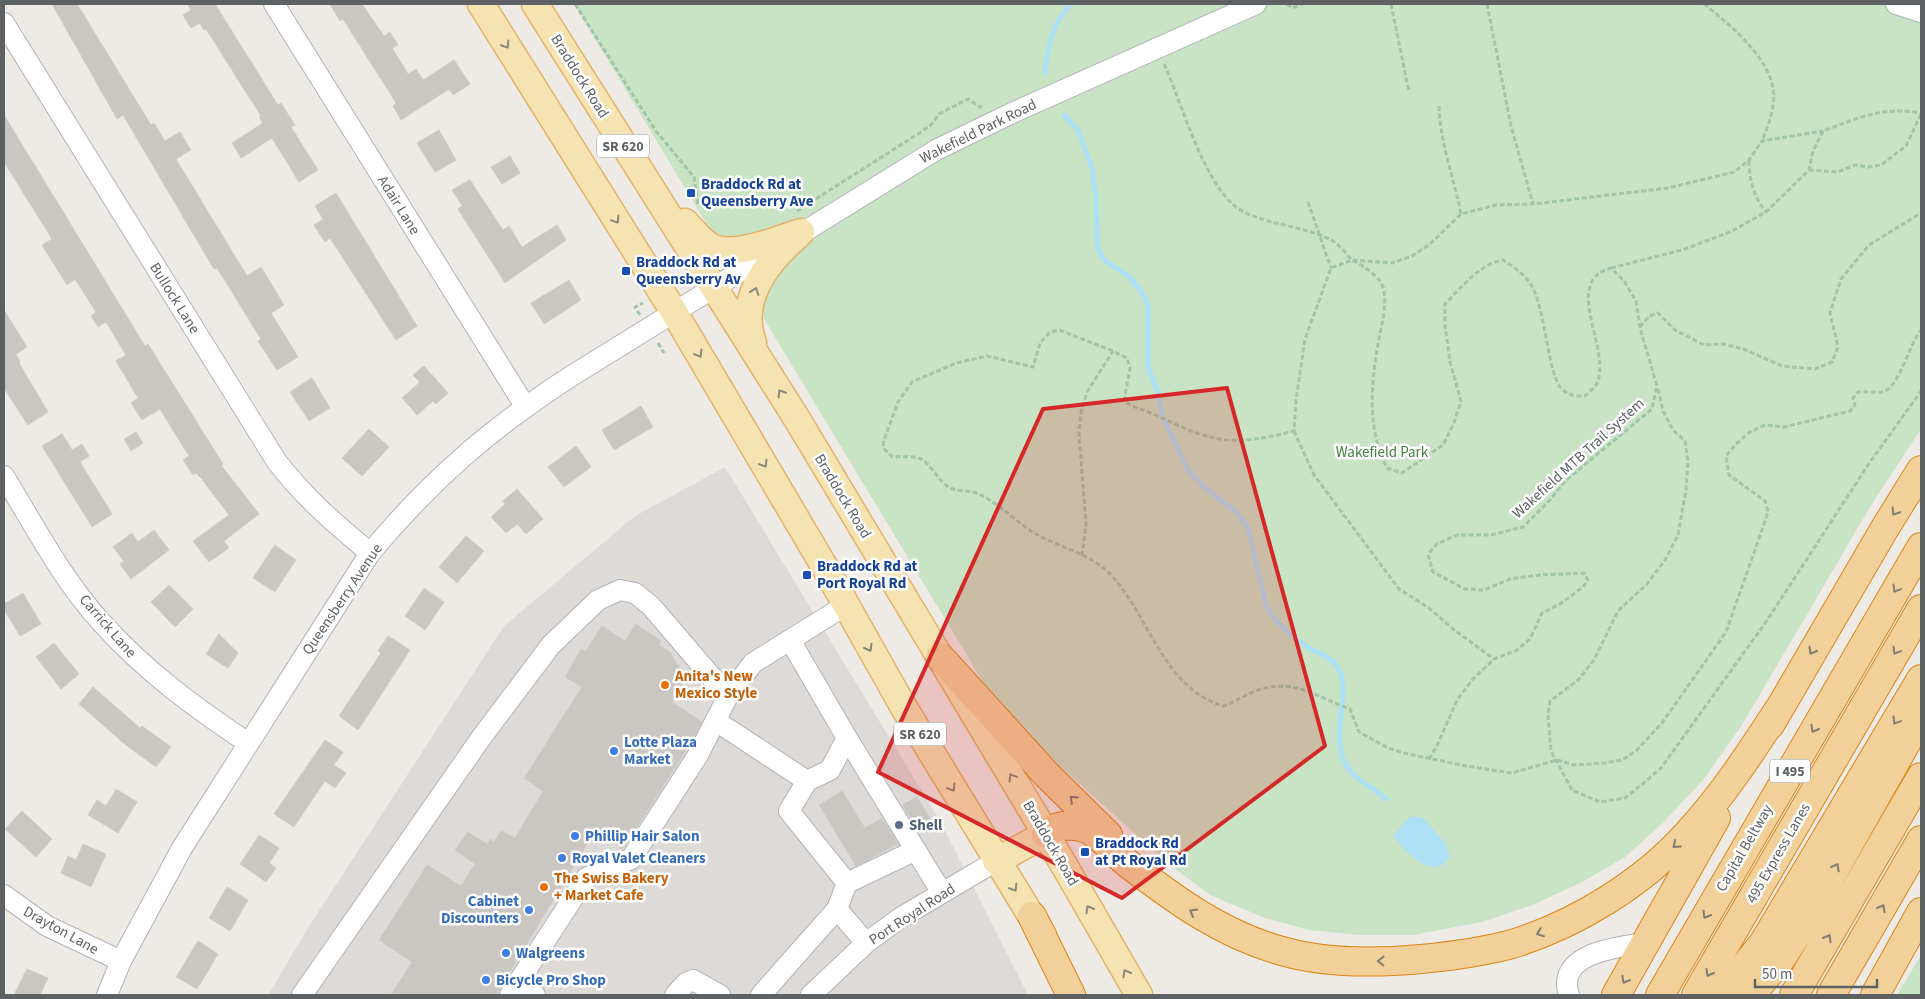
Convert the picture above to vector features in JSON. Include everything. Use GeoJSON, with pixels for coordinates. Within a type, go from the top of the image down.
{"type":"FeatureCollection","features":[{"type":"Feature","properties":{"kind":"highway"},"geometry":{"type":"LineString","coordinates":[[1616,995],[1779,709],[1875,544],[1921,470]]}},
{"type":"Feature","properties":{"kind":"highway","name":"Capital Beltway"},"geometry":{"type":"LineString","coordinates":[[1660,995],[1921,547]]}},
{"type":"Feature","properties":{"kind":"highway","name":"495 Express Lanes"},"geometry":{"type":"LineString","coordinates":[[1696,995],[1921,609]]}},
{"type":"Feature","properties":{"kind":"highway"},"geometry":{"type":"LineString","coordinates":[[940,657],[1047,775],[1081,807],[1155,884]]}},
{"type":"Feature","properties":{"kind":"highway"},"geometry":{"type":"LineString","coordinates":[[1751,995],[1783,956],[1793,918],[1921,679]]}},
{"type":"Feature","properties":{"kind":"highway"},"geometry":{"type":"LineString","coordinates":[[1046,834],[1062,826],[1076,826],[1091,831],[1188,909],[1234,935],[1283,952],[1341,961],[1398,961],[1461,955],[1512,944],[1559,925],[1604,901],[1649,869],[1687,834],[1723,792],[1779,709]]}},
{"type":"Feature","properties":{"kind":"highway"},"geometry":{"type":"LineString","coordinates":[[1716,995],[1742,970],[1764,942],[1793,918],[1921,717]]}},
{"type":"Feature","properties":{"kind":"highway"},"geometry":{"type":"LineString","coordinates":[[1794,995],[1921,777]]}},
{"type":"Feature","properties":{"kind":"highway"},"geometry":{"type":"LineString","coordinates":[[1831,995],[1921,840]]}},
{"type":"Feature","properties":{"kind":"highway"},"geometry":{"type":"LineString","coordinates":[[1875,995],[1921,912]]}},
{"type":"Feature","properties":{"kind":"highway"},"geometry":{"type":"LineString","coordinates":[[1032,916],[1071,995]]}},
{"type":"Feature","properties":{"kind":"main road","name":"SR 620"},"geometry":{"type":"LineString","coordinates":[[480,4],[674,312],[903,706],[996,861],[1080,995]]}},
{"type":"Feature","properties":{"kind":"main road","name":"Braddock Road"},"geometry":{"type":"LineString","coordinates":[[535,4],[757,355],[1046,834],[1139,995]]}},
{"type":"Feature","properties":{"kind":"main road"},"geometry":{"type":"LineString","coordinates":[[651,188],[710,246],[723,250],[751,248],[797,223]]}},
{"type":"Feature","properties":{"kind":"main road"},"geometry":{"type":"LineString","coordinates":[[757,355],[748,321],[754,290],[797,223]]}},
{"type":"Feature","properties":{"kind":"main road"},"geometry":{"type":"LineString","coordinates":[[996,861],[1046,834]]}},
{"type":"Feature","properties":{"kind":"street","name":"Adair Lane"},"geometry":{"type":"LineString","coordinates":[[274,4],[525,406]]}},
{"type":"Feature","properties":{"kind":"street","name":"Wakefield Park Road"},"geometry":{"type":"LineString","coordinates":[[714,286],[797,223],[966,134],[1256,4]]}},
{"type":"Feature","properties":{"kind":"street"},"geometry":{"type":"LineString","coordinates":[[1896,4],[1921,12]]}},
{"type":"Feature","properties":{"kind":"street","name":"Bullock Lane"},"geometry":{"type":"LineString","coordinates":[[4,23],[277,462],[299,490],[320,512],[370,553]]}},
{"type":"Feature","properties":{"kind":"street","name":"Queensberry Avenue"},"geometry":{"type":"LineString","coordinates":[[107,995],[120,961],[182,848],[370,553],[400,516],[439,476],[481,439],[525,406],[714,286]]}},
{"type":"Feature","properties":{"kind":"street","name":"Carrick Lane"},"geometry":{"type":"LineString","coordinates":[[4,476],[58,563],[100,622],[135,658],[178,696],[248,743]]}},
{"type":"Feature","properties":{"kind":"street"},"geometry":{"type":"LineString","coordinates":[[302,995],[481,738],[551,645],[598,600],[620,590],[635,593],[651,606],[728,696]]}},
{"type":"Feature","properties":{"kind":"street"},"geometry":{"type":"LineString","coordinates":[[535,995],[514,990],[586,878],[631,859],[696,758],[728,696],[753,663],[846,605]]}},
{"type":"Feature","properties":{"kind":"street"},"geometry":{"type":"LineString","coordinates":[[790,640],[847,738],[942,893]]}},
{"type":"Feature","properties":{"kind":"street"},"geometry":{"type":"LineString","coordinates":[[716,721],[807,781]]}},
{"type":"Feature","properties":{"kind":"street"},"geometry":{"type":"LineString","coordinates":[[846,883],[789,811],[807,781],[830,770],[847,738]]}},
{"type":"Feature","properties":{"kind":"street"},"geometry":{"type":"LineString","coordinates":[[761,995],[837,909],[846,883],[916,850]]}},
{"type":"Feature","properties":{"kind":"street","name":"Port Royal Road"},"geometry":{"type":"LineString","coordinates":[[811,995],[866,943],[900,918],[996,861]]}},
{"type":"Feature","properties":{"kind":"street","name":"Drayton Lane"},"geometry":{"type":"LineString","coordinates":[[4,895],[47,926],[120,961]]}},
{"type":"Feature","properties":{"kind":"street"},"geometry":{"type":"LineString","coordinates":[[837,909],[866,943]]}},
{"type":"Feature","properties":{"kind":"street"},"geometry":{"type":"LineString","coordinates":[[1569,995],[1566,981],[1574,966],[1582,960],[1611,948],[1646,943]]}},
{"type":"Feature","properties":{"kind":"street"},"geometry":{"type":"LineString","coordinates":[[675,995],[686,983],[693,980],[720,995]]}},
{"type":"Feature","properties":{"kind":"path"},"geometry":{"type":"LineString","coordinates":[[575,4],[656,131],[694,177],[701,213]]}},
{"type":"Feature","properties":{"kind":"path"},"geometry":{"type":"LineString","coordinates":[[1287,4],[1292,8],[1302,4]]}},
{"type":"Feature","properties":{"kind":"path"},"geometry":{"type":"LineString","coordinates":[[1391,4],[1409,92]]}},
{"type":"Feature","properties":{"kind":"path"},"geometry":{"type":"LineString","coordinates":[[1487,4],[1511,126],[1533,204]]}},
{"type":"Feature","properties":{"kind":"path"},"geometry":{"type":"LineString","coordinates":[[1331,268],[1352,260],[1392,262],[1412,256],[1430,244],[1461,214],[1496,205],[1533,204],[1668,188],[1734,172],[1749,160],[1762,141],[1772,110],[1774,88],[1762,63],[1745,39],[1704,4]]}},
{"type":"Feature","properties":{"kind":"path"},"geometry":{"type":"LineString","coordinates":[[1157,49],[1189,130],[1212,176],[1227,199],[1244,212],[1274,223],[1300,227],[1334,242],[1352,260],[1373,274],[1383,288],[1384,313],[1374,367],[1373,412],[1376,442],[1387,468],[1402,473],[1443,445],[1454,423],[1461,402],[1450,362],[1445,325],[1445,304],[1475,274],[1490,262],[1502,260],[1530,282],[1544,322],[1555,378],[1562,389],[1572,396],[1584,396],[1595,386],[1600,372],[1599,350],[1591,326],[1588,300],[1592,282],[1602,271],[1682,250],[1730,232],[1766,212],[1809,170],[1813,151],[1823,131]]}},
{"type":"Feature","properties":{"kind":"path"},"geometry":{"type":"LineString","coordinates":[[797,223],[926,128],[938,114],[968,100]]}},
{"type":"Feature","properties":{"kind":"path"},"geometry":{"type":"LineString","coordinates":[[1439,106],[1439,130],[1453,177],[1461,214]]}},
{"type":"Feature","properties":{"kind":"path"},"geometry":{"type":"LineString","coordinates":[[1762,141],[1823,131],[1872,113],[1901,109],[1921,113],[1906,146],[1881,165],[1868,167],[1855,165],[1838,172],[1809,170]]}},
{"type":"Feature","properties":{"kind":"path"},"geometry":{"type":"LineString","coordinates":[[1749,160],[1749,177],[1759,204],[1766,212]]}},
{"type":"Feature","properties":{"kind":"path"},"geometry":{"type":"LineString","coordinates":[[1308,202],[1331,268],[1304,338],[1294,431],[1314,474],[1399,589],[1430,608],[1453,629],[1494,659]]}},
{"type":"Feature","properties":{"kind":"path"},"geometry":{"type":"LineString","coordinates":[[1640,328],[1650,316],[1658,313],[1675,330],[1704,345],[1723,344],[1764,356],[1782,366],[1815,368],[1832,362],[1838,347],[1830,313],[1841,279],[1869,245],[1921,213]]}},
{"type":"Feature","properties":{"kind":"path","name":"Wakefield MTB Trail System"},"geometry":{"type":"LineString","coordinates":[[1611,268],[1624,281],[1636,302],[1640,328],[1663,411],[1672,430],[1685,441],[1688,462],[1686,490],[1678,535],[1665,560],[1647,584],[1618,612],[1594,660],[1584,674],[1550,701],[1548,715],[1551,750],[1572,790],[1600,802],[1625,798],[1661,768],[1766,622],[1868,465],[1921,391]]}},
{"type":"Feature","properties":{"kind":"path"},"geometry":{"type":"LineString","coordinates":[[1294,431],[1261,439],[1234,442],[1187,431],[1150,412],[1136,409],[1124,401],[1130,368],[1127,358],[1113,350],[1059,330],[1050,332],[1040,343],[1033,367],[987,356],[956,363],[912,382],[898,402],[883,447],[891,456],[914,457],[924,460],[940,482],[953,490],[976,493],[1036,534],[1082,556],[1108,572],[1129,597],[1182,682],[1211,702],[1223,706],[1257,690],[1283,684],[1305,689],[1350,709],[1359,732],[1388,748],[1429,758],[1512,772],[1557,760],[1574,766],[1605,764],[1622,760],[1636,751],[1662,723],[1726,632],[1750,569],[1768,512],[1765,501],[1729,475],[1726,456],[1750,432],[1765,425],[1784,427],[1850,410],[1855,405],[1853,398],[1858,392],[1883,392],[1897,381],[1915,337],[1921,330]]}},
{"type":"Feature","properties":{"kind":"path"},"geometry":{"type":"LineString","coordinates":[[1082,556],[1086,524],[1079,435],[1081,412],[1087,392],[1113,350]]}},
{"type":"Feature","properties":{"kind":"path","name":"Wakefield MTB Trail System"},"geometry":{"type":"LineString","coordinates":[[1429,758],[1437,746],[1457,700],[1473,679],[1494,659],[1517,650],[1530,639],[1542,613],[1560,604],[1583,587],[1588,580],[1584,573],[1539,575],[1510,579],[1484,590],[1464,589],[1433,572],[1428,554],[1436,544],[1457,535],[1491,535],[1523,527],[1550,500],[1565,481],[1652,409],[1657,386]]}},
{"type":"Feature","properties":{"kind":"highlighted area"},"geometry":{"type":"Polygon","coordinates":[[[1227,388],[1325,746],[1122,898],[878,772],[1043,409],[1227,388]]]}},
{"type":"Feature","properties":{"kind":"shaded area"},"geometry":{"type":"Polygon","coordinates":[[[725,467],[940,821],[1028,995],[268,995],[308,928],[504,626],[635,516],[725,467]]]}},
{"type":"Feature","properties":{"kind":"green space","name":"Wakefield Park"},"geometry":{"type":"Polygon","coordinates":[[[574,4],[1921,4],[1921,429],[1873,502],[1742,725],[1704,779],[1663,823],[1625,857],[1582,882],[1535,904],[1482,922],[1413,935],[1359,935],[1309,930],[1265,918],[1210,895],[1170,865],[1003,715],[574,4]]]}},
{"type":"Feature","properties":{"kind":"green space"},"geometry":{"type":"Polygon","coordinates":[[[1921,955],[1921,995],[1897,995],[1921,955]]]}},
{"type":"Feature","properties":{"kind":"water"},"geometry":{"type":"Polygon","coordinates":[[[1412,816],[1423,818],[1445,843],[1450,856],[1444,864],[1436,867],[1420,862],[1394,836],[1405,821],[1412,816]]]}},
{"type":"Feature","properties":{"kind":"building"},"geometry":{"type":"Polygon","coordinates":[[[52,4],[77,4],[151,125],[154,123],[165,141],[180,132],[191,150],[176,159],[247,276],[261,267],[284,305],[271,313],[298,357],[277,370],[258,341],[261,339],[217,268],[214,269],[123,115],[117,119],[52,4]]]}},
{"type":"Feature","properties":{"kind":"building"},"geometry":{"type":"Polygon","coordinates":[[[187,4],[215,4],[278,105],[281,103],[295,125],[291,127],[318,170],[299,182],[272,138],[241,158],[232,143],[263,123],[259,117],[261,116],[206,29],[204,30],[200,23],[191,28],[183,15],[191,10],[187,4]]]}},
{"type":"Feature","properties":{"kind":"building"},"geometry":{"type":"Polygon","coordinates":[[[330,4],[362,4],[384,36],[390,32],[398,45],[392,48],[408,74],[416,69],[423,80],[454,60],[470,84],[453,95],[449,89],[401,120],[393,106],[396,103],[343,19],[340,21],[330,4]]]}},
{"type":"Feature","properties":{"kind":"building"},"geometry":{"type":"Polygon","coordinates":[[[4,115],[145,346],[148,344],[223,464],[221,465],[259,514],[224,541],[229,548],[209,562],[193,541],[229,515],[201,478],[196,473],[193,475],[183,460],[189,456],[160,409],[142,420],[131,403],[138,398],[116,361],[126,355],[106,322],[98,327],[91,316],[96,312],[75,279],[67,285],[42,245],[52,239],[4,162],[4,115]]]}},
{"type":"Feature","properties":{"kind":"building"},"geometry":{"type":"Polygon","coordinates":[[[439,130],[456,160],[435,172],[417,143],[439,130]]]}},
{"type":"Feature","properties":{"kind":"building"},"geometry":{"type":"Polygon","coordinates":[[[510,156],[520,173],[502,184],[491,167],[510,156]]]}},
{"type":"Feature","properties":{"kind":"building"},"geometry":{"type":"Polygon","coordinates":[[[470,180],[503,230],[509,226],[522,247],[557,225],[566,240],[505,283],[458,209],[462,206],[452,190],[470,180]]]}},
{"type":"Feature","properties":{"kind":"building"},"geometry":{"type":"Polygon","coordinates":[[[336,193],[417,326],[396,340],[330,238],[325,242],[314,225],[323,219],[315,206],[336,193]]]}},
{"type":"Feature","properties":{"kind":"building"},"geometry":{"type":"Polygon","coordinates":[[[569,280],[581,300],[544,324],[531,303],[569,280]]]}},
{"type":"Feature","properties":{"kind":"building"},"geometry":{"type":"Polygon","coordinates":[[[4,310],[27,347],[16,354],[19,363],[48,412],[28,425],[4,388],[4,310]]]}},
{"type":"Feature","properties":{"kind":"building"},"geometry":{"type":"Polygon","coordinates":[[[424,366],[448,393],[436,404],[433,401],[417,415],[402,398],[420,382],[413,375],[424,366]]]}},
{"type":"Feature","properties":{"kind":"building"},"geometry":{"type":"Polygon","coordinates":[[[312,378],[330,408],[309,421],[290,392],[312,378]]]}},
{"type":"Feature","properties":{"kind":"building"},"geometry":{"type":"Polygon","coordinates":[[[641,406],[653,427],[614,450],[602,430],[641,406]]]}},
{"type":"Feature","properties":{"kind":"building"},"geometry":{"type":"Polygon","coordinates":[[[369,429],[389,447],[362,476],[342,458],[369,429]]]}},
{"type":"Feature","properties":{"kind":"building"},"geometry":{"type":"Polygon","coordinates":[[[136,432],[143,443],[131,451],[124,439],[136,432]]]}},
{"type":"Feature","properties":{"kind":"building"},"geometry":{"type":"Polygon","coordinates":[[[62,434],[72,450],[82,444],[89,456],[80,462],[112,514],[92,527],[42,446],[62,434]]]}},
{"type":"Feature","properties":{"kind":"building"},"geometry":{"type":"Polygon","coordinates":[[[576,446],[591,467],[564,487],[548,467],[576,446]]]}},
{"type":"Feature","properties":{"kind":"building"},"geometry":{"type":"Polygon","coordinates":[[[517,489],[543,519],[526,534],[517,524],[506,533],[491,517],[505,504],[503,501],[517,489]]]}},
{"type":"Feature","properties":{"kind":"building"},"geometry":{"type":"Polygon","coordinates":[[[154,530],[169,550],[131,579],[120,564],[124,561],[113,547],[132,533],[138,542],[154,530]]]}},
{"type":"Feature","properties":{"kind":"building"},"geometry":{"type":"Polygon","coordinates":[[[466,536],[484,551],[457,583],[439,567],[466,536]]]}},
{"type":"Feature","properties":{"kind":"building"},"geometry":{"type":"Polygon","coordinates":[[[275,545],[296,560],[275,592],[253,578],[275,545]]]}},
{"type":"Feature","properties":{"kind":"building"},"geometry":{"type":"Polygon","coordinates":[[[169,585],[193,609],[175,627],[151,602],[169,585]]]}},
{"type":"Feature","properties":{"kind":"building"},"geometry":{"type":"Polygon","coordinates":[[[424,588],[444,602],[425,630],[405,616],[424,588]]]}},
{"type":"Feature","properties":{"kind":"building"},"geometry":{"type":"Polygon","coordinates":[[[23,593],[41,624],[20,636],[4,609],[4,604],[23,593]]]}},
{"type":"Feature","properties":{"kind":"building"},"geometry":{"type":"Polygon","coordinates":[[[636,624],[661,641],[659,645],[670,652],[685,677],[672,702],[702,722],[692,741],[623,849],[595,831],[496,995],[391,995],[412,962],[379,940],[427,865],[461,886],[475,864],[455,850],[468,832],[487,844],[490,839],[494,842],[501,831],[515,838],[543,791],[524,778],[582,687],[565,677],[581,649],[586,651],[602,626],[625,641],[636,624]]]}},
{"type":"Feature","properties":{"kind":"building"},"geometry":{"type":"Polygon","coordinates":[[[219,634],[238,653],[228,668],[206,654],[219,634]]]}},
{"type":"Feature","properties":{"kind":"building"},"geometry":{"type":"Polygon","coordinates":[[[388,636],[410,650],[358,730],[339,716],[381,653],[378,651],[388,636]]]}},
{"type":"Feature","properties":{"kind":"building"},"geometry":{"type":"Polygon","coordinates":[[[54,643],[79,674],[61,689],[36,657],[54,643]]]}},
{"type":"Feature","properties":{"kind":"building"},"geometry":{"type":"Polygon","coordinates":[[[93,687],[140,728],[142,726],[171,747],[156,767],[127,746],[79,704],[93,687]]]}},
{"type":"Feature","properties":{"kind":"building"},"geometry":{"type":"Polygon","coordinates":[[[325,740],[343,752],[334,765],[346,773],[335,788],[325,781],[294,827],[274,814],[325,740]]]}},
{"type":"Feature","properties":{"kind":"building"},"geometry":{"type":"Polygon","coordinates":[[[116,789],[137,802],[118,833],[88,815],[97,800],[106,806],[116,789]]]}},
{"type":"Feature","properties":{"kind":"building"},"geometry":{"type":"Polygon","coordinates":[[[842,791],[865,828],[882,818],[898,844],[856,866],[819,805],[842,791]]]}},
{"type":"Feature","properties":{"kind":"building"},"geometry":{"type":"Polygon","coordinates":[[[917,797],[933,823],[918,831],[902,805],[917,797]]]}},
{"type":"Feature","properties":{"kind":"building"},"geometry":{"type":"Polygon","coordinates":[[[22,811],[52,839],[36,857],[5,829],[22,811]]]}},
{"type":"Feature","properties":{"kind":"building"},"geometry":{"type":"Polygon","coordinates":[[[259,835],[279,848],[269,863],[276,868],[266,882],[240,864],[259,835]]]}},
{"type":"Feature","properties":{"kind":"building"},"geometry":{"type":"Polygon","coordinates":[[[83,844],[106,854],[91,887],[61,873],[68,856],[76,860],[83,844]]]}},
{"type":"Feature","properties":{"kind":"building"},"geometry":{"type":"Polygon","coordinates":[[[227,887],[248,900],[230,931],[209,918],[227,887]]]}},
{"type":"Feature","properties":{"kind":"building"},"geometry":{"type":"Polygon","coordinates":[[[198,941],[218,954],[197,989],[176,977],[198,941]]]}},
{"type":"Feature","properties":{"kind":"building"},"geometry":{"type":"Polygon","coordinates":[[[27,969],[48,978],[40,995],[14,995],[27,969]]]}},
{"type":"Feature","properties":{"kind":"waterway"},"geometry":{"type":"LineString","coordinates":[[1045,73],[1055,27],[1071,4]]}},
{"type":"Feature","properties":{"kind":"waterway"},"geometry":{"type":"LineString","coordinates":[[1064,115],[1078,130],[1092,168],[1096,197],[1097,245],[1103,259],[1128,276],[1141,291],[1148,305],[1148,366],[1157,390],[1163,418],[1188,470],[1204,487],[1236,512],[1248,528],[1269,612],[1296,639],[1332,661],[1341,674],[1343,686],[1340,727],[1342,755],[1351,773],[1386,799]]}},
{"type":"Feature","properties":{"kind":"place","name":"Braddock Rd at Queensberry Ave"},"geometry":{"type":"Point","coordinates":[691,193]}},
{"type":"Feature","properties":{"kind":"place","name":"Braddock Rd at Queensberry Av"},"geometry":{"type":"Point","coordinates":[626,271]}},
{"type":"Feature","properties":{"kind":"place","name":"Braddock Rd at Port Royal Rd"},"geometry":{"type":"Point","coordinates":[807,575]}},
{"type":"Feature","properties":{"kind":"place","name":"Anita's New Mexico Style"},"geometry":{"type":"Point","coordinates":[665,685]}},
{"type":"Feature","properties":{"kind":"place","name":"Lotte Plaza Market"},"geometry":{"type":"Point","coordinates":[614,751]}},
{"type":"Feature","properties":{"kind":"place","name":"Shell"},"geometry":{"type":"Point","coordinates":[899,825]}},
{"type":"Feature","properties":{"kind":"place","name":"Phillip Hair Salon"},"geometry":{"type":"Point","coordinates":[575,836]}},
{"type":"Feature","properties":{"kind":"place","name":"Braddock Rd at Pt Royal Rd"},"geometry":{"type":"Point","coordinates":[1085,852]}},
{"type":"Feature","properties":{"kind":"place","name":"Royal Valet Cleaners"},"geometry":{"type":"Point","coordinates":[562,858]}},
{"type":"Feature","properties":{"kind":"place","name":"The Swiss Bakery + Market Cafe"},"geometry":{"type":"Point","coordinates":[544,887]}},
{"type":"Feature","properties":{"kind":"place","name":"Cabinet Discounters"},"geometry":{"type":"Point","coordinates":[529,910]}},
{"type":"Feature","properties":{"kind":"place","name":"Walgreens"},"geometry":{"type":"Point","coordinates":[506,953]}},
{"type":"Feature","properties":{"kind":"place","name":"Bicycle Pro Shop"},"geometry":{"type":"Point","coordinates":[486,980]}}]}
